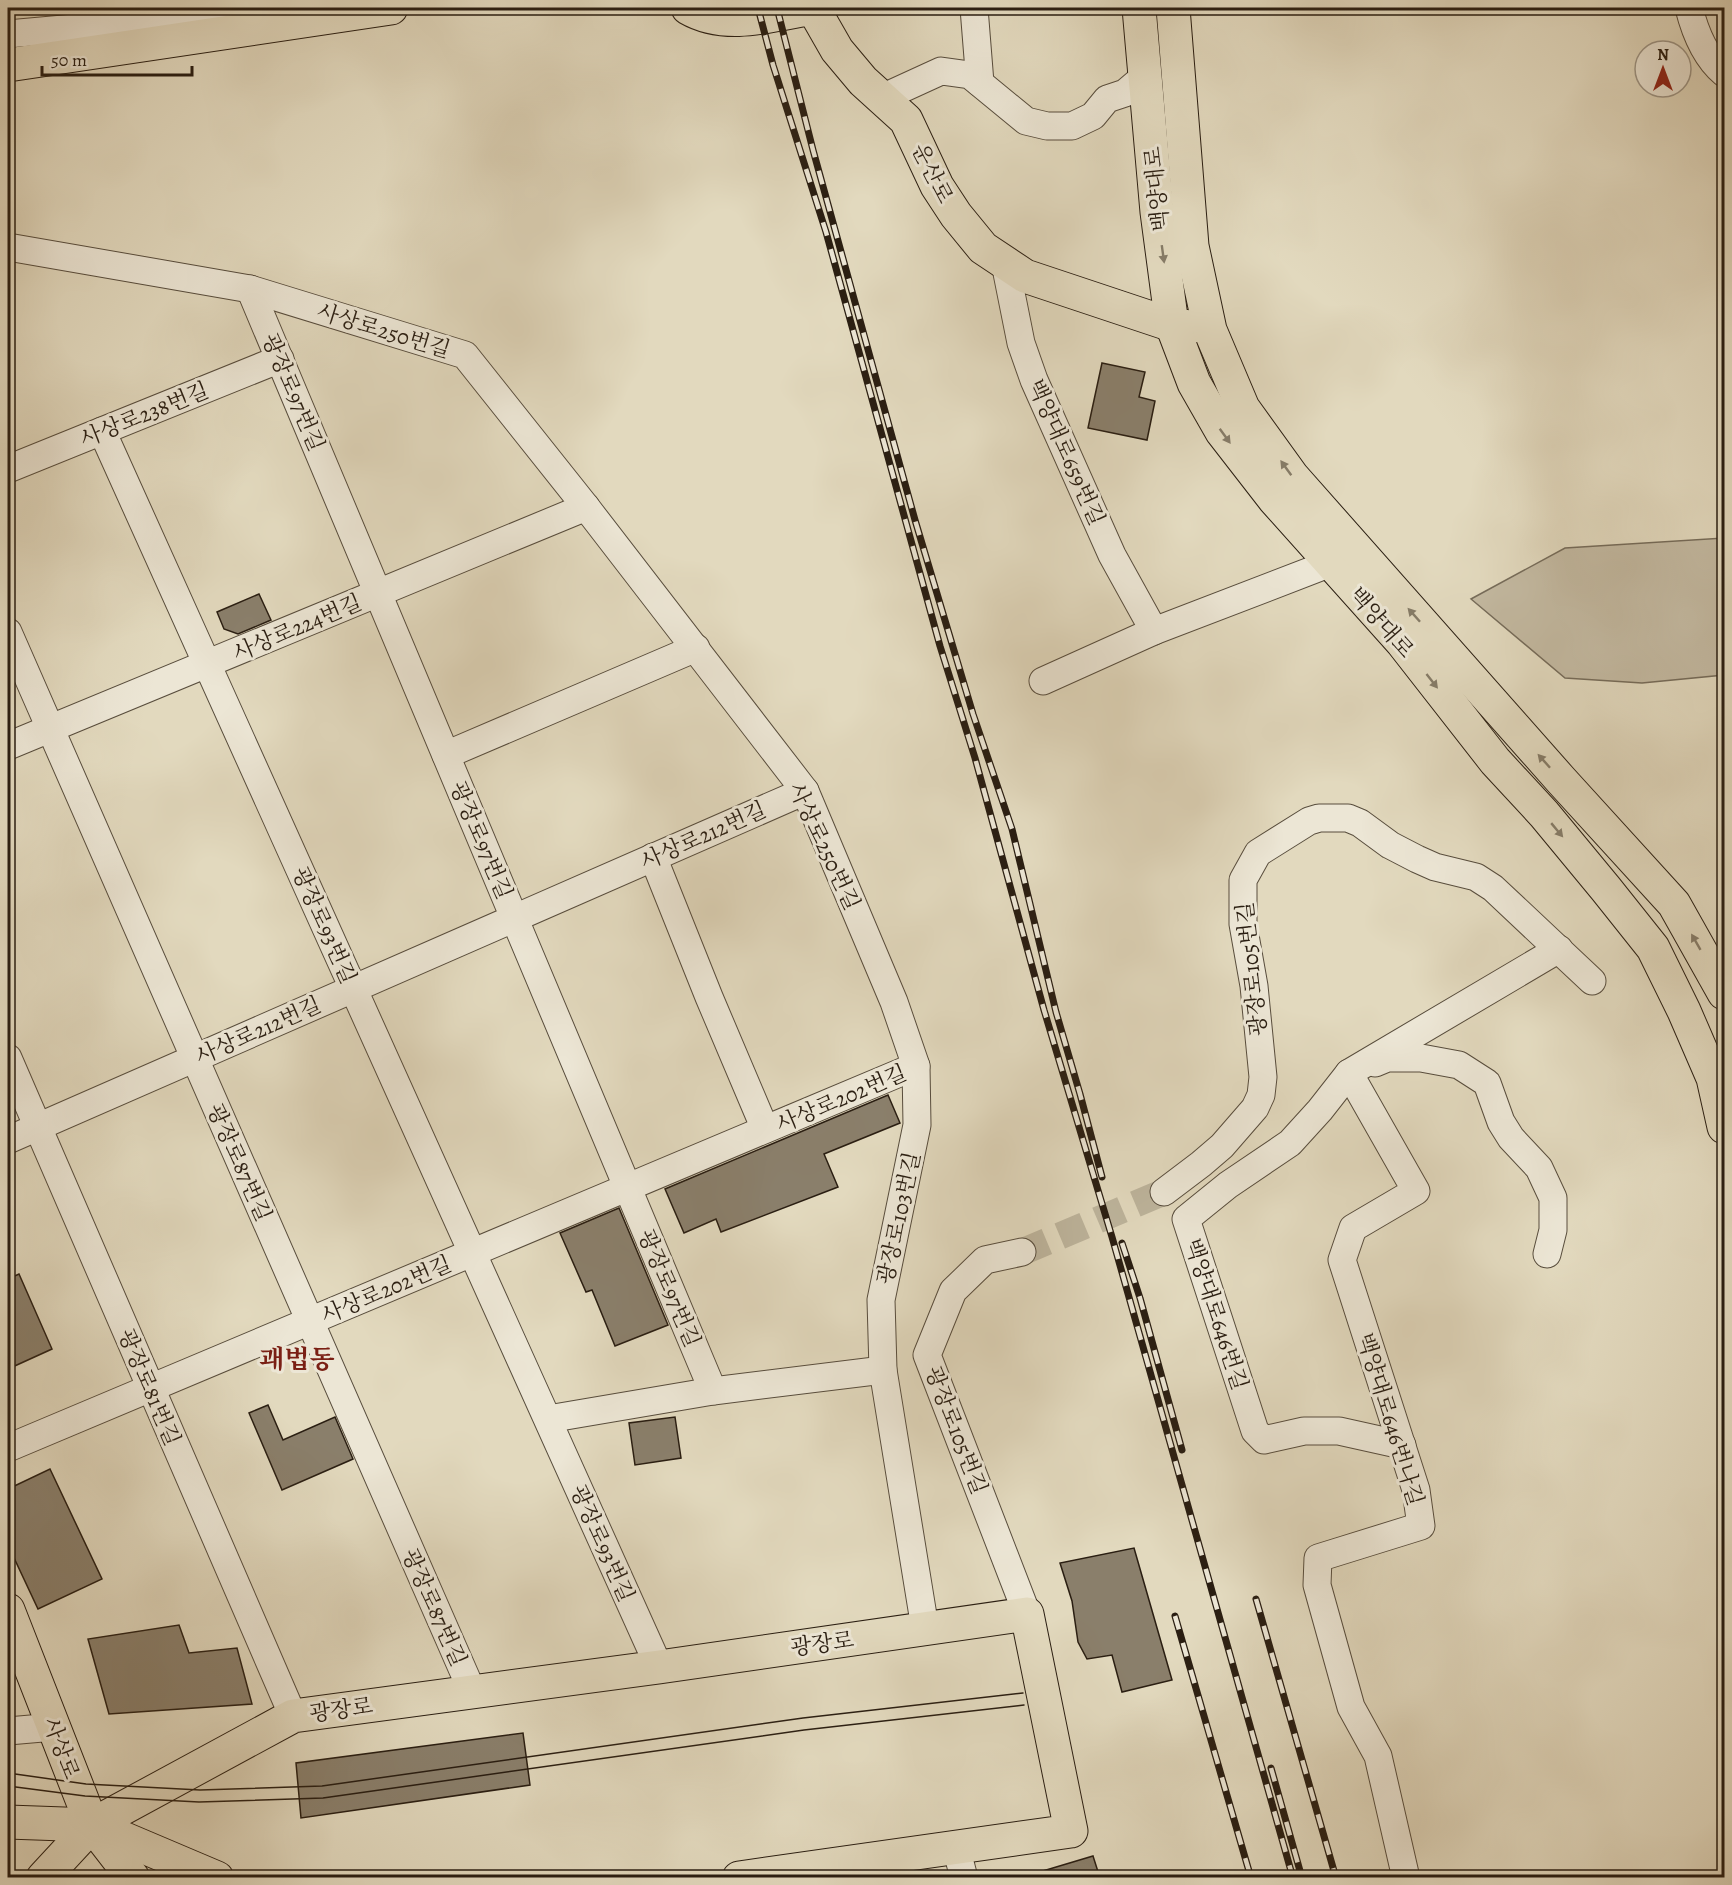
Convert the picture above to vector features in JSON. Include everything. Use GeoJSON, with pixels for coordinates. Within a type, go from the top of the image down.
{"type":"FeatureCollection","features":[{"type":"Feature","properties":{"kind":"main road"},"geometry":{"type":"LineString","coordinates":[[8,65],[391,8]]}},
{"type":"Feature","properties":{"kind":"main road","name":"운산로"},"geometry":{"type":"LineString","coordinates":[[688,8],[707,16],[740,20],[813,8],[837,50],[863,81],[906,120],[937,186],[956,215],[983,248],[1025,276],[1172,325],[1210,330]]}},
{"type":"Feature","properties":{"kind":"main road","name":"백양대로"},"geometry":{"type":"LineString","coordinates":[[1139,8],[1157,212],[1172,325],[1194,382],[1222,432],[1274,499],[1402,642],[1495,761],[1544,814],[1653,948],[1713,1078],[1725,1127]]}},
{"type":"Feature","properties":{"kind":"main road","name":"백양대로"},"geometry":{"type":"LineString","coordinates":[[1173,8],[1192,246],[1210,330],[1243,408],[1292,476],[1674,904],[1725,993]]}},
{"type":"Feature","properties":{"kind":"main road","name":"사상로"},"geometry":{"type":"LineString","coordinates":[[8,1610],[92,1825],[133,1878]]}},
{"type":"Feature","properties":{"kind":"main road"},"geometry":{"type":"LineString","coordinates":[[739,1878],[960,1862],[1071,1831],[1027,1614]]}},
{"type":"Feature","properties":{"kind":"main road","name":"광장로"},"geometry":{"type":"LineString","coordinates":[[92,1825],[293,1716],[659,1667],[1027,1614]]}},
{"type":"Feature","properties":{"kind":"main road"},"geometry":{"type":"LineString","coordinates":[[8,1822],[92,1825],[217,1878]]}},
{"type":"Feature","properties":{"kind":"main road"},"geometry":{"type":"LineString","coordinates":[[43,1878],[92,1825]]}},
{"type":"Feature","properties":{"kind":"street"},"geometry":{"type":"LineString","coordinates":[[8,34],[230,14],[271,8]]}},
{"type":"Feature","properties":{"kind":"street"},"geometry":{"type":"LineString","coordinates":[[974,8],[980,83]]}},
{"type":"Feature","properties":{"kind":"street"},"geometry":{"type":"LineString","coordinates":[[1689,8],[1695,31],[1709,56],[1725,73]]}},
{"type":"Feature","properties":{"kind":"street"},"geometry":{"type":"LineString","coordinates":[[882,98],[941,71],[970,75],[1026,121],[1047,126],[1072,126],[1093,116],[1107,99],[1125,93],[1145,76]]}},
{"type":"Feature","properties":{"kind":"street","name":"사상로250번길"},"geometry":{"type":"LineString","coordinates":[[8,248],[250,289],[465,355],[696,648],[805,791],[894,1002],[916,1066]]}},
{"type":"Feature","properties":{"kind":"street","name":"백양대로659번길"},"geometry":{"type":"LineString","coordinates":[[1005,263],[1021,343],[1034,380],[1112,555],[1154,631]]}},
{"type":"Feature","properties":{"kind":"street","name":"광장로97번길"},"geometry":{"type":"LineString","coordinates":[[250,289],[713,1391]]}},
{"type":"Feature","properties":{"kind":"street","name":"사상로238번길"},"geometry":{"type":"LineString","coordinates":[[8,469],[280,359]]}},
{"type":"Feature","properties":{"kind":"street","name":"광장로93번길"},"geometry":{"type":"LineString","coordinates":[[102,431],[659,1667]]}},
{"type":"Feature","properties":{"kind":"street","name":"사상로224번길"},"geometry":{"type":"LineString","coordinates":[[8,747],[586,507]]}},
{"type":"Feature","properties":{"kind":"street"},"geometry":{"type":"LineString","coordinates":[[1043,681],[1154,631],[1331,563]]}},
{"type":"Feature","properties":{"kind":"street","name":"광장로87번길"},"geometry":{"type":"LineString","coordinates":[[8,632],[472,1691]]}},
{"type":"Feature","properties":{"kind":"street"},"geometry":{"type":"LineString","coordinates":[[446,755],[696,648]]}},
{"type":"Feature","properties":{"kind":"street","name":"사상로212번길"},"geometry":{"type":"LineString","coordinates":[[8,1140],[805,791]]}},
{"type":"Feature","properties":{"kind":"street","name":"광장로105번길"},"geometry":{"type":"LineString","coordinates":[[1164,1192],[1222,1146],[1255,1108],[1261,1095],[1263,1077],[1254,986],[1243,924],[1243,880],[1258,854],[1309,821],[1319,818],[1348,818],[1360,823],[1390,845],[1417,860],[1476,877],[1493,888],[1592,981]]}},
{"type":"Feature","properties":{"kind":"street","name":"사상로202번길"},"geometry":{"type":"LineString","coordinates":[[653,857],[765,1130]]}},
{"type":"Feature","properties":{"kind":"street","name":"백양대로646번길"},"geometry":{"type":"LineString","coordinates":[[1402,1445],[1339,1431],[1304,1431],[1264,1440],[1255,1431],[1186,1219],[1228,1185],[1290,1143],[1320,1110],[1349,1072],[1559,949]]}},
{"type":"Feature","properties":{"kind":"street","name":"광장로81번길"},"geometry":{"type":"LineString","coordinates":[[8,1058],[293,1716]]}},
{"type":"Feature","properties":{"kind":"street"},"geometry":{"type":"LineString","coordinates":[[1349,1072],[1387,1058],[1421,1058],[1459,1065],[1487,1083],[1501,1122],[1511,1138],[1539,1168],[1553,1198],[1553,1230],[1547,1254]]}},
{"type":"Feature","properties":{"kind":"street","name":"사상로202번길"},"geometry":{"type":"LineString","coordinates":[[8,1448],[916,1066]]}},
{"type":"Feature","properties":{"kind":"street","name":"광장로103번길"},"geometry":{"type":"LineString","coordinates":[[916,1066],[917,1125],[881,1299],[883,1370],[925,1628]]}},
{"type":"Feature","properties":{"kind":"street","name":"백양대로646번나길"},"geometry":{"type":"LineString","coordinates":[[1349,1072],[1416,1191],[1353,1228],[1342,1260],[1416,1490],[1421,1526],[1318,1558],[1317,1585],[1351,1707],[1378,1756],[1406,1878]]}},
{"type":"Feature","properties":{"kind":"street","name":"광장로105번길"},"geometry":{"type":"LineString","coordinates":[[1022,1252],[985,1260],[953,1291],[927,1355],[1027,1614]]}},
{"type":"Feature","properties":{"kind":"street"},"geometry":{"type":"LineString","coordinates":[[548,1419],[713,1391],[883,1370]]}},
{"type":"Feature","properties":{"kind":"street"},"geometry":{"type":"LineString","coordinates":[[8,1731],[54,1727]]}},
{"type":"Feature","properties":{"kind":"shaded area"},"geometry":{"type":"Polygon","coordinates":[[[1724,538],[1724,675],[1642,683],[1565,678],[1471,599],[1565,548],[1724,538]]]}},
{"type":"Feature","properties":{"kind":"building"},"geometry":{"type":"Polygon","coordinates":[[[1102,363],[1145,372],[1139,397],[1155,401],[1147,440],[1088,428],[1102,363]]]}},
{"type":"Feature","properties":{"kind":"building"},"geometry":{"type":"Polygon","coordinates":[[[259,594],[271,620],[238,634],[224,629],[217,612],[259,594]]]}},
{"type":"Feature","properties":{"kind":"building"},"geometry":{"type":"Polygon","coordinates":[[[888,1095],[900,1123],[824,1154],[838,1187],[721,1232],[716,1219],[684,1233],[665,1189],[888,1095]]]}},
{"type":"Feature","properties":{"kind":"building"},"geometry":{"type":"Polygon","coordinates":[[[619,1208],[668,1325],[615,1346],[592,1290],[586,1292],[560,1233],[619,1208]]]}},
{"type":"Feature","properties":{"kind":"building"},"geometry":{"type":"Polygon","coordinates":[[[19,1274],[52,1349],[8,1369],[8,1279],[19,1274]]]}},
{"type":"Feature","properties":{"kind":"building"},"geometry":{"type":"Polygon","coordinates":[[[268,1405],[283,1440],[335,1417],[353,1459],[282,1490],[249,1413],[268,1405]]]}},
{"type":"Feature","properties":{"kind":"building"},"geometry":{"type":"Polygon","coordinates":[[[675,1417],[681,1458],[635,1465],[629,1423],[675,1417]]]}},
{"type":"Feature","properties":{"kind":"building"},"geometry":{"type":"Polygon","coordinates":[[[50,1469],[102,1579],[38,1609],[8,1545],[8,1489],[50,1469]]]}},
{"type":"Feature","properties":{"kind":"building"},"geometry":{"type":"Polygon","coordinates":[[[1134,1548],[1172,1680],[1122,1692],[1112,1655],[1087,1659],[1078,1642],[1072,1601],[1060,1563],[1134,1548]]]}},
{"type":"Feature","properties":{"kind":"building"},"geometry":{"type":"Polygon","coordinates":[[[179,1625],[189,1653],[237,1648],[252,1704],[109,1714],[88,1639],[179,1625]]]}},
{"type":"Feature","properties":{"kind":"building"},"geometry":{"type":"Polygon","coordinates":[[[523,1733],[530,1785],[301,1818],[296,1763],[523,1733]]]}},
{"type":"Feature","properties":{"kind":"building"},"geometry":{"type":"Polygon","coordinates":[[[1093,1856],[1100,1878],[1037,1878],[1036,1873],[1093,1856]]]}},
{"type":"Feature","properties":{"kind":"tunnel"},"geometry":{"type":"LineString","coordinates":[[1022,1252],[1164,1192]]}},
{"type":"Feature","properties":{"kind":"tram line"},"geometry":{"type":"LineString","coordinates":[[8,1773],[86,1784],[200,1790],[322,1786],[803,1718],[1023,1693]]}},
{"type":"Feature","properties":{"kind":"tram line"},"geometry":{"type":"LineString","coordinates":[[8,1786],[85,1796],[199,1802],[323,1798],[804,1730],[1024,1705]]}},
{"type":"Feature","properties":{"kind":"railway"},"geometry":{"type":"LineString","coordinates":[[758,8],[773,65],[826,232],[940,646],[975,758],[1044,1010],[1112,1237],[1293,1878]]}},
{"type":"Feature","properties":{"kind":"railway"},"geometry":{"type":"LineString","coordinates":[[777,8],[813,150],[915,520],[973,714],[1012,829],[1056,1012],[1102,1177]]}},
{"type":"Feature","properties":{"kind":"railway"},"geometry":{"type":"LineString","coordinates":[[1122,1243],[1140,1298],[1182,1450]]}},
{"type":"Feature","properties":{"kind":"railway"},"geometry":{"type":"LineString","coordinates":[[1256,1599],[1336,1878]]}},
{"type":"Feature","properties":{"kind":"railway"},"geometry":{"type":"LineString","coordinates":[[1175,1616],[1251,1878]]}},
{"type":"Feature","properties":{"kind":"railway"},"geometry":{"type":"LineString","coordinates":[[1271,1768],[1302,1878]]}},
{"type":"Feature","properties":{"kind":"district","name":"괘법동"},"geometry":{"type":"Point","coordinates":[297,1359]}}]}
